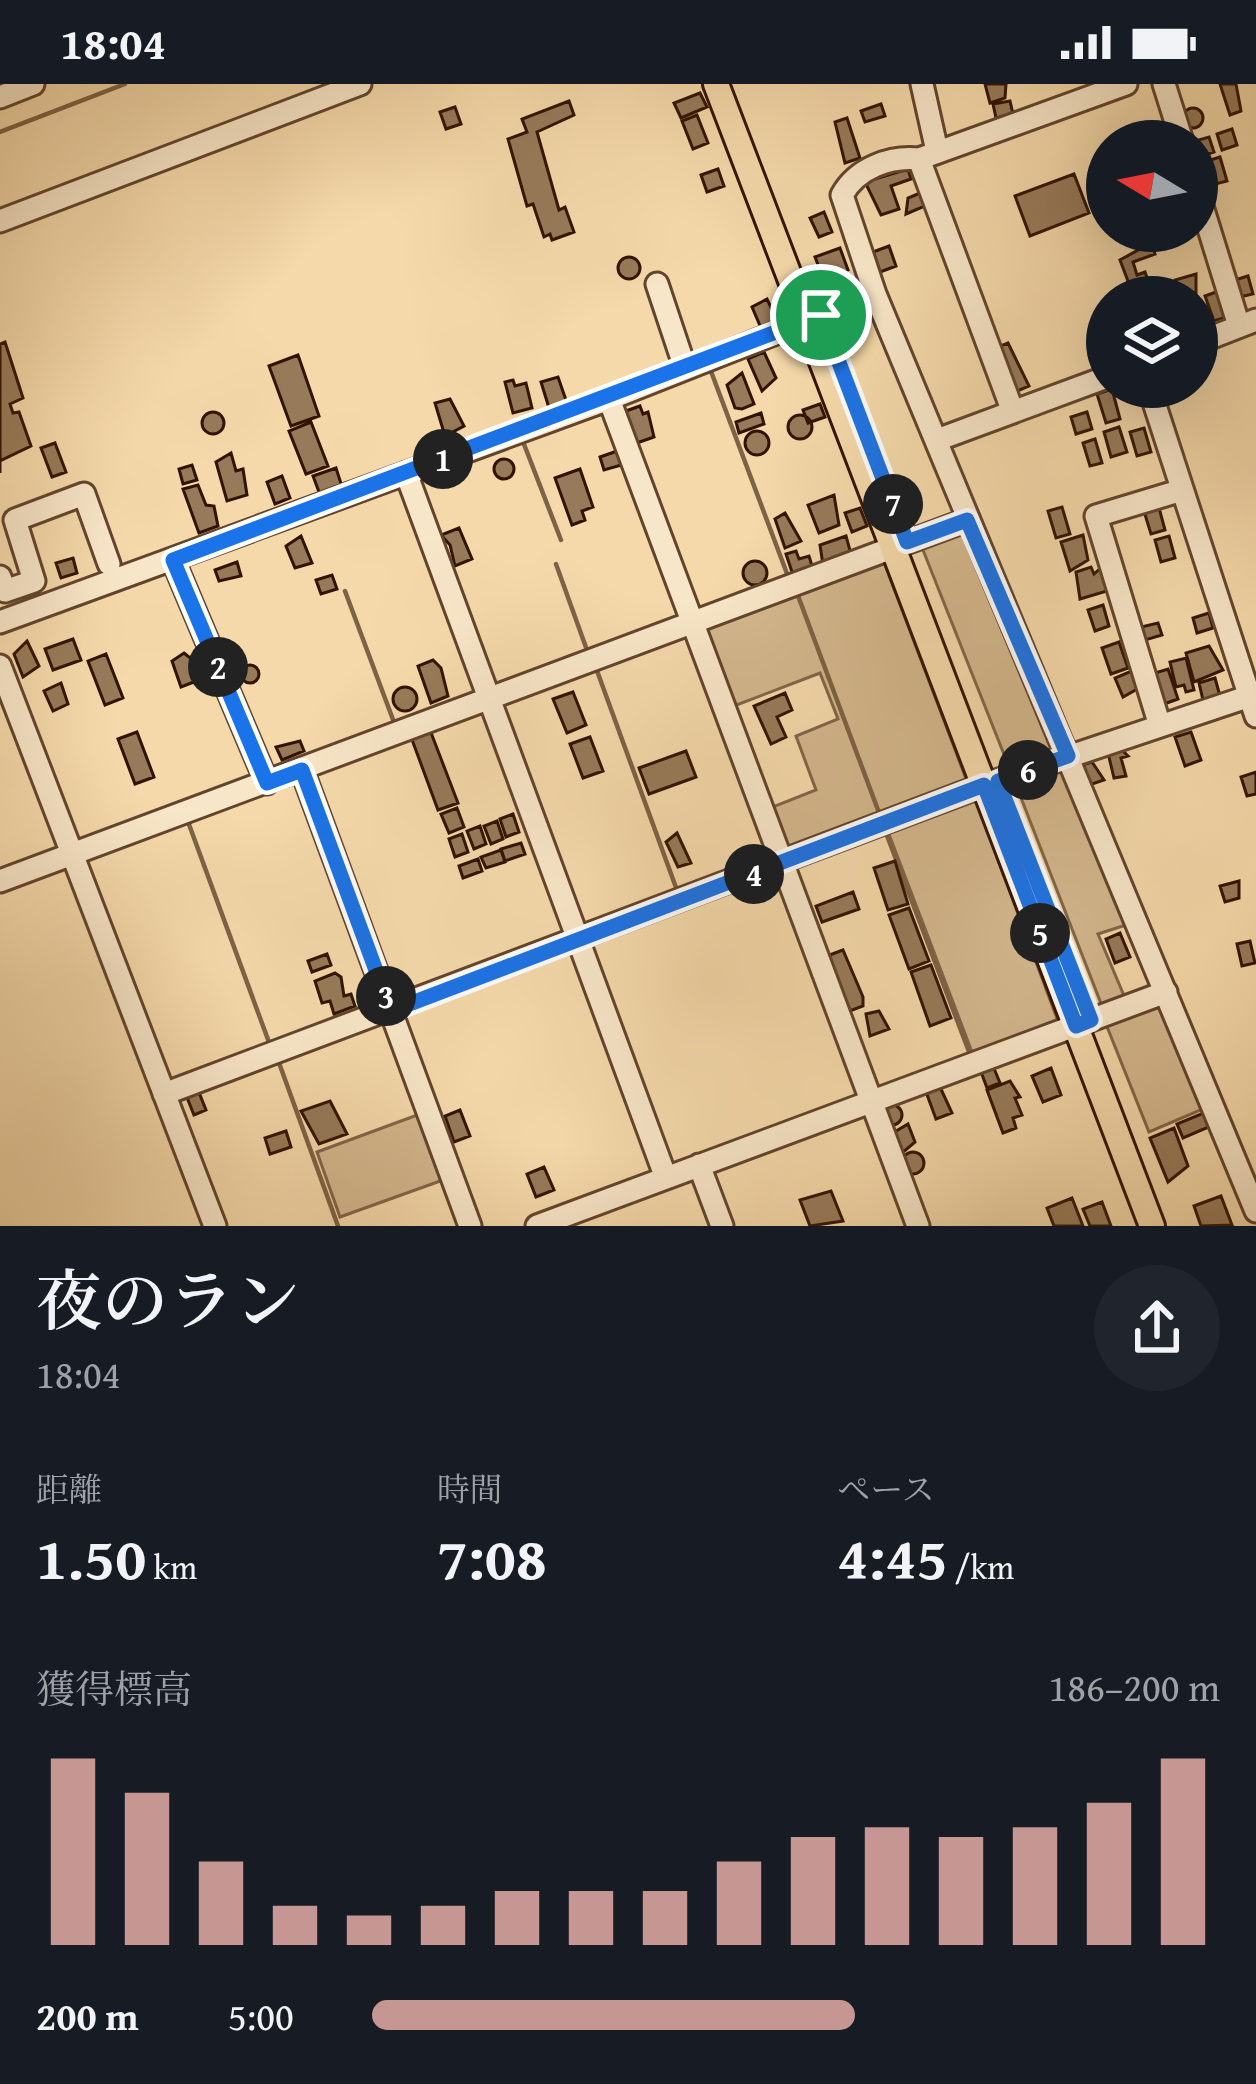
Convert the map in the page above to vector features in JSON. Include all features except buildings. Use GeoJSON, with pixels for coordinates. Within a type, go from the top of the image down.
{"type":"FeatureCollection","features":[{"type":"Feature","properties":{"kind":"main road"},"geometry":{"type":"LineString","coordinates":[[716,84],[813,318],[1167,1226]]}},
{"type":"Feature","properties":{"kind":"main road"},"geometry":{"type":"LineString","coordinates":[[731,84],[813,318]]}},
{"type":"Feature","properties":{"kind":"main road"},"geometry":{"type":"LineString","coordinates":[[1084,1023],[1152,1226]]}},
{"type":"Feature","properties":{"kind":"street"},"geometry":{"type":"LineString","coordinates":[[0,97],[33,84]]}},
{"type":"Feature","properties":{"kind":"street"},"geometry":{"type":"LineString","coordinates":[[0,221],[360,84]]}},
{"type":"Feature","properties":{"kind":"street"},"geometry":{"type":"LineString","coordinates":[[922,84],[928,155],[1013,412]]}},
{"type":"Feature","properties":{"kind":"street"},"geometry":{"type":"LineString","coordinates":[[1052,84],[1056,109]]}},
{"type":"Feature","properties":{"kind":"street"},"geometry":{"type":"LineString","coordinates":[[1126,84],[928,155],[897,157],[850,180],[842,195],[875,294],[967,520],[1256,1210]]}},
{"type":"Feature","properties":{"kind":"street"},"geometry":{"type":"LineString","coordinates":[[1164,84],[1175,120]]}},
{"type":"Feature","properties":{"kind":"street"},"geometry":{"type":"LineString","coordinates":[[1218,246],[1247,323],[1218,335]]}},
{"type":"Feature","properties":{"kind":"street"},"geometry":{"type":"LineString","coordinates":[[657,284],[686,368]]}},
{"type":"Feature","properties":{"kind":"street"},"geometry":{"type":"LineString","coordinates":[[0,622],[609,399],[875,294]]}},
{"type":"Feature","properties":{"kind":"street"},"geometry":{"type":"LineString","coordinates":[[937,440],[1086,385]]}},
{"type":"Feature","properties":{"kind":"street"},"geometry":{"type":"LineString","coordinates":[[609,399],[918,1226]]}},
{"type":"Feature","properties":{"kind":"street"},"geometry":{"type":"LineString","coordinates":[[164,1094],[991,783],[1160,726],[1254,702],[1156,408]]}},
{"type":"Feature","properties":{"kind":"street"},"geometry":{"type":"LineString","coordinates":[[406,473],[666,1178]]}},
{"type":"Feature","properties":{"kind":"street"},"geometry":{"type":"LineString","coordinates":[[1160,726],[1096,516],[1182,490]]}},
{"type":"Feature","properties":{"kind":"street"},"geometry":{"type":"LineString","coordinates":[[0,577],[5,591],[34,581],[8,522],[84,494],[109,564]]}},
{"type":"Feature","properties":{"kind":"street"},"geometry":{"type":"LineString","coordinates":[[0,881],[967,520]]}},
{"type":"Feature","properties":{"kind":"street"},"geometry":{"type":"LineString","coordinates":[[173,560],[267,783]]}},
{"type":"Feature","properties":{"kind":"street"},"geometry":{"type":"LineString","coordinates":[[0,666],[215,1226]]}},
{"type":"Feature","properties":{"kind":"street"},"geometry":{"type":"LineString","coordinates":[[302,770],[470,1226]]}},
{"type":"Feature","properties":{"kind":"street"},"geometry":{"type":"LineString","coordinates":[[537,1226],[1166,992]]}},
{"type":"Feature","properties":{"kind":"street"},"geometry":{"type":"LineString","coordinates":[[699,1165],[722,1226]]}},
{"type":"Feature","properties":{"kind":"shaded area"},"geometry":{"type":"Polygon","coordinates":[[[964,532],[1053,754],[1009,767],[923,550],[928,542],[964,532]]]}},
{"type":"Feature","properties":{"kind":"shaded area"},"geometry":{"type":"Polygon","coordinates":[[[882,557],[968,784],[788,853],[770,808],[816,790],[796,736],[838,719],[820,673],[734,706],[703,625],[882,557]]]}},
{"type":"Feature","properties":{"kind":"shaded area"},"geometry":{"type":"Polygon","coordinates":[[[1064,769],[1129,924],[1098,934],[1125,998],[1102,1006],[1018,790],[1022,782],[1064,769]]]}},
{"type":"Feature","properties":{"kind":"shaded area"},"geometry":{"type":"Polygon","coordinates":[[[975,798],[1059,1024],[972,1052],[887,829],[975,798]]]}},
{"type":"Feature","properties":{"kind":"shaded area"},"geometry":{"type":"Polygon","coordinates":[[[1161,1002],[1203,1109],[1149,1132],[1106,1024],[1161,1002]]]}},
{"type":"Feature","properties":{"kind":"shaded area"},"geometry":{"type":"Polygon","coordinates":[[[420,1114],[443,1180],[340,1217],[317,1152],[420,1114]]]}},
{"type":"Feature","properties":{"kind":"waterway"},"geometry":{"type":"LineString","coordinates":[[0,132],[125,84]]}},
{"type":"Feature","properties":{"kind":"waterway"},"geometry":{"type":"LineString","coordinates":[[709,366],[789,579]]}},
{"type":"Feature","properties":{"kind":"waterway"},"geometry":{"type":"LineString","coordinates":[[522,439],[561,540]]}},
{"type":"Feature","properties":{"kind":"waterway"},"geometry":{"type":"LineString","coordinates":[[556,564],[588,653]]}},
{"type":"Feature","properties":{"kind":"waterway"},"geometry":{"type":"LineString","coordinates":[[345,591],[395,725]]}},
{"type":"Feature","properties":{"kind":"waterway"},"geometry":{"type":"LineString","coordinates":[[797,593],[881,818]]}},
{"type":"Feature","properties":{"kind":"waterway"},"geometry":{"type":"LineString","coordinates":[[596,668],[678,893]]}},
{"type":"Feature","properties":{"kind":"waterway"},"geometry":{"type":"LineString","coordinates":[[187,819],[270,1045]]}},
{"type":"Feature","properties":{"kind":"waterway"},"geometry":{"type":"LineString","coordinates":[[886,833],[971,1057]]}},
{"type":"Feature","properties":{"kind":"waterway"},"geometry":{"type":"LineString","coordinates":[[278,1060],[338,1226]]}},
{"type":"Feature","properties":{"kind":"route"},"geometry":{"type":"LineString","coordinates":[[821,315],[907,542],[967,520],[1068,756],[998,781],[1091,1020],[1076,1026],[984,785],[391,1011],[302,770],[267,783],[173,560],[821,315]]}}]}
